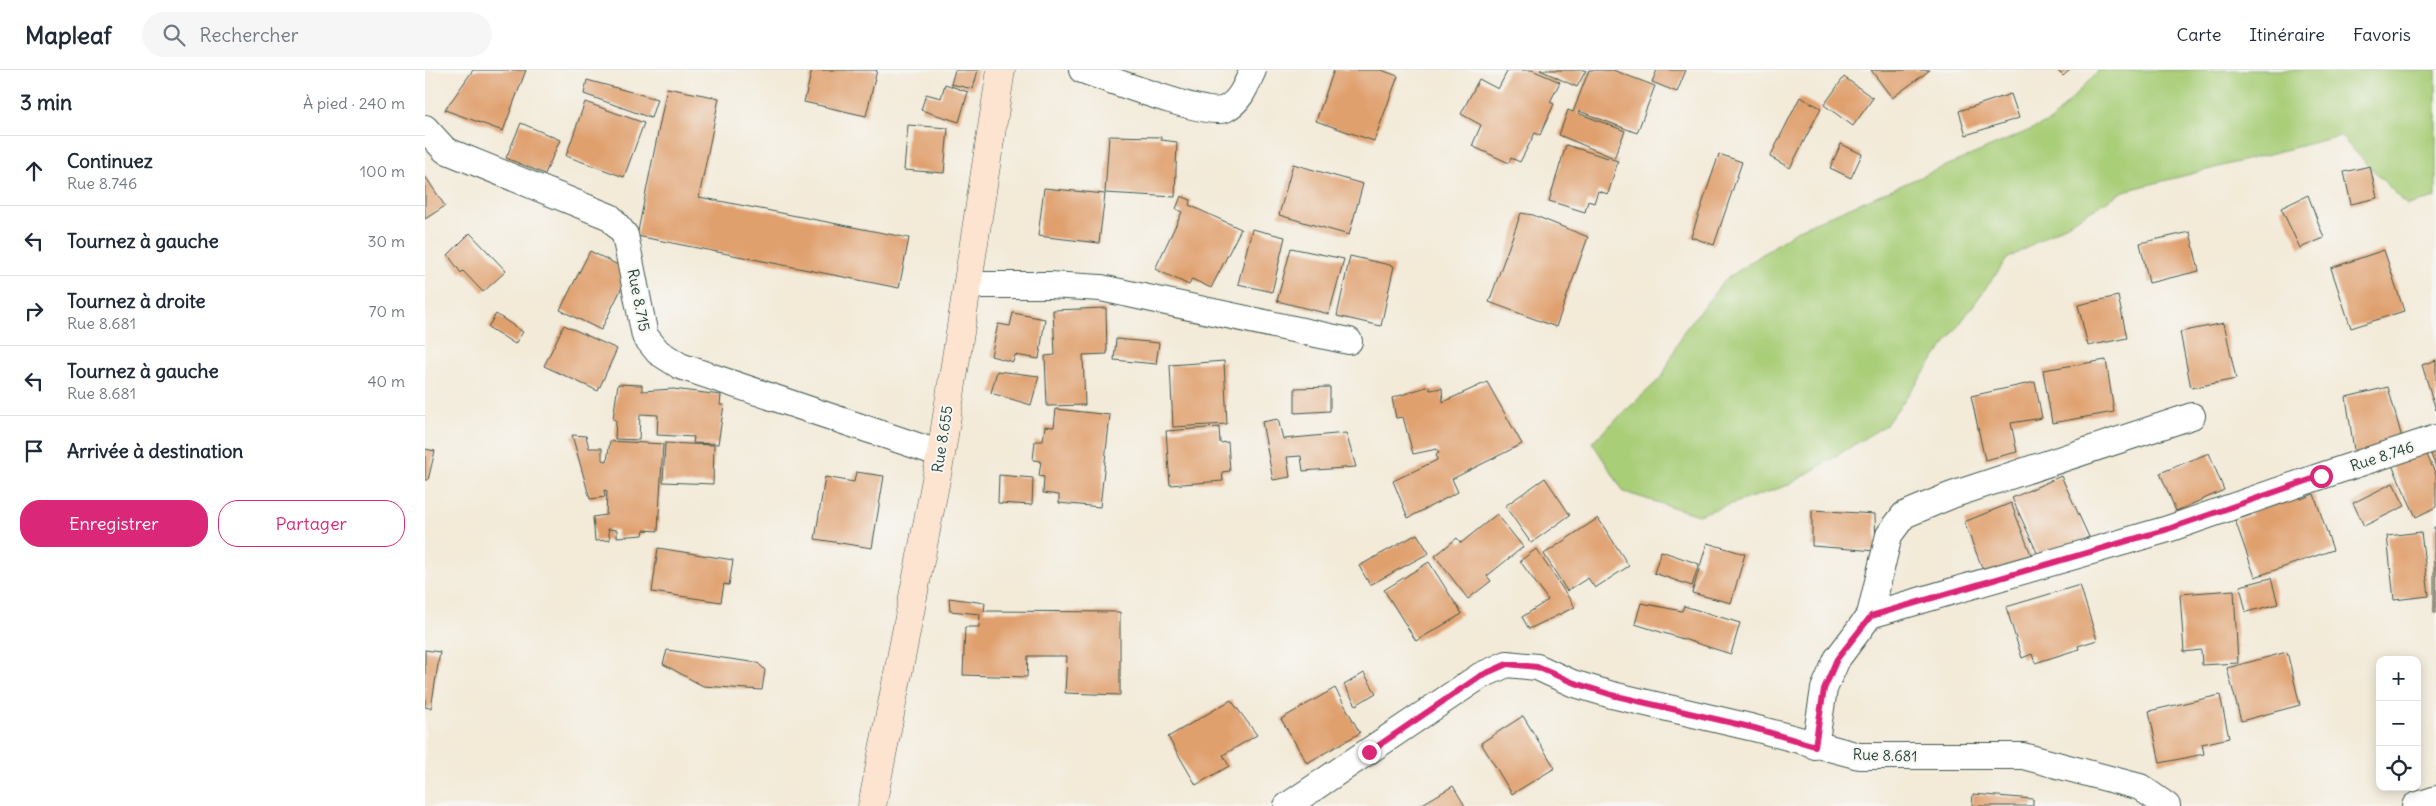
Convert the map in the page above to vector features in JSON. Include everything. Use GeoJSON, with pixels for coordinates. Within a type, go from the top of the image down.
{"type":"FeatureCollection","features":[{"type":"Feature","properties":{"kind":"street","name":"Rue 8.655"},"geometry":{"type":"LineString","coordinates":[[872,806],[941,454],[1001,70]]}},
{"type":"Feature","properties":{"kind":"street"},"geometry":{"type":"LineString","coordinates":[[1082,70],[1202,110],[1224,110],[1240,97],[1253,70]]}},
{"type":"Feature","properties":{"kind":"street","name":"Rue 8.715"},"geometry":{"type":"LineString","coordinates":[[425,128],[445,150],[610,217],[625,235],[645,336],[658,352],[680,366],[941,454]]}},
{"type":"Feature","properties":{"kind":"street"},"geometry":{"type":"LineString","coordinates":[[967,285],[1050,285],[1101,288],[1349,341]]}},
{"type":"Feature","properties":{"kind":"street"},"geometry":{"type":"LineString","coordinates":[[1815,746],[1824,689],[1837,659],[1871,616],[1889,535],[1904,515],[1951,495],[2191,416]]}},
{"type":"Feature","properties":{"kind":"street","name":"Rue 8.746"},"geometry":{"type":"LineString","coordinates":[[1871,616],[2168,529],[2436,438]]}},
{"type":"Feature","properties":{"kind":"street","name":"Rue 8.681"},"geometry":{"type":"LineString","coordinates":[[1287,806],[1480,676],[1507,664],[1537,667],[1572,682],[1612,695],[1754,728],[1815,746],[1859,756],[2023,756],[2140,787],[2167,806]]}},
{"type":"Feature","properties":{"kind":"street"},"geometry":{"type":"LineString","coordinates":[[2415,806],[2436,799]]}},
{"type":"Feature","properties":{"kind":"green space"},"geometry":{"type":"Polygon","coordinates":[[[2099,70],[2436,70],[2436,198],[2407,205],[2340,136],[2124,191],[2007,259],[1886,425],[1789,485],[1698,515],[1624,492],[1592,442],[1662,377],[1683,332],[1725,280],[1799,229],[2051,121],[2099,70]]]}},
{"type":"Feature","properties":{"kind":"building"},"geometry":{"type":"Polygon","coordinates":[[[473,70],[526,70],[503,131],[445,110],[473,70]]]}},
{"type":"Feature","properties":{"kind":"building"},"geometry":{"type":"Polygon","coordinates":[[[812,70],[877,70],[866,116],[804,102],[812,70]]]}},
{"type":"Feature","properties":{"kind":"building"},"geometry":{"type":"Polygon","coordinates":[[[955,70],[978,70],[973,89],[951,84],[955,70]]]}},
{"type":"Feature","properties":{"kind":"building"},"geometry":{"type":"Polygon","coordinates":[[[1334,70],[1381,70],[1398,76],[1374,141],[1316,121],[1334,70]]]}},
{"type":"Feature","properties":{"kind":"building"},"geometry":{"type":"Polygon","coordinates":[[[1508,70],[1532,70],[1560,82],[1550,102],[1554,104],[1540,135],[1535,133],[1520,162],[1511,158],[1509,163],[1472,146],[1481,125],[1461,114],[1479,79],[1498,89],[1508,70]]]}},
{"type":"Feature","properties":{"kind":"building"},"geometry":{"type":"Polygon","coordinates":[[[1540,70],[1586,70],[1577,87],[1540,70]]]}},
{"type":"Feature","properties":{"kind":"building"},"geometry":{"type":"Polygon","coordinates":[[[1589,70],[1613,70],[1655,86],[1637,133],[1579,111],[1578,113],[1625,131],[1614,158],[1559,135],[1568,110],[1573,112],[1589,70]]]}},
{"type":"Feature","properties":{"kind":"building"},"geometry":{"type":"Polygon","coordinates":[[[1657,70],[1686,70],[1677,92],[1652,82],[1657,70]]]}},
{"type":"Feature","properties":{"kind":"building"},"geometry":{"type":"Polygon","coordinates":[[[1871,70],[1930,70],[1892,98],[1871,70]]]}},
{"type":"Feature","properties":{"kind":"building"},"geometry":{"type":"Polygon","coordinates":[[[2057,70],[2070,70],[2063,76],[2057,70]]]}},
{"type":"Feature","properties":{"kind":"building"},"geometry":{"type":"Polygon","coordinates":[[[1844,77],[1873,98],[1853,126],[1824,105],[1844,77]]]}},
{"type":"Feature","properties":{"kind":"building"},"geometry":{"type":"Polygon","coordinates":[[[587,80],[657,99],[651,118],[584,94],[587,80]]]}},
{"type":"Feature","properties":{"kind":"building"},"geometry":{"type":"Polygon","coordinates":[[[945,84],[968,92],[959,122],[921,110],[926,94],[941,98],[945,84]]]}},
{"type":"Feature","properties":{"kind":"building"},"geometry":{"type":"Polygon","coordinates":[[[667,88],[719,98],[699,197],[909,238],[899,288],[637,236],[667,88]]]}},
{"type":"Feature","properties":{"kind":"building"},"geometry":{"type":"Polygon","coordinates":[[[2011,94],[2019,118],[1966,135],[1959,111],[2011,94]]]}},
{"type":"Feature","properties":{"kind":"building"},"geometry":{"type":"Polygon","coordinates":[[[1800,97],[1821,108],[1790,168],[1770,157],[1800,97]]]}},
{"type":"Feature","properties":{"kind":"building"},"geometry":{"type":"Polygon","coordinates":[[[585,102],[644,123],[624,177],[566,156],[585,102]]]}},
{"type":"Feature","properties":{"kind":"building"},"geometry":{"type":"Polygon","coordinates":[[[521,123],[560,140],[545,174],[506,158],[521,123]]]}},
{"type":"Feature","properties":{"kind":"building"},"geometry":{"type":"Polygon","coordinates":[[[908,125],[948,128],[944,173],[904,170],[908,125]]]}},
{"type":"Feature","properties":{"kind":"building"},"geometry":{"type":"Polygon","coordinates":[[[1109,136],[1161,137],[1161,140],[1177,142],[1175,197],[1105,193],[1109,136]]]}},
{"type":"Feature","properties":{"kind":"building"},"geometry":{"type":"Polygon","coordinates":[[[1841,144],[1862,154],[1851,178],[1830,168],[1841,144]]]}},
{"type":"Feature","properties":{"kind":"building"},"geometry":{"type":"Polygon","coordinates":[[[1566,145],[1618,161],[1608,194],[1598,191],[1594,203],[1588,201],[1585,212],[1549,201],[1566,145]]]}},
{"type":"Feature","properties":{"kind":"building"},"geometry":{"type":"Polygon","coordinates":[[[1719,154],[1742,162],[1714,245],[1691,237],[1719,154]]]}},
{"type":"Feature","properties":{"kind":"building"},"geometry":{"type":"Polygon","coordinates":[[[1293,164],[1363,184],[1349,235],[1279,215],[1293,164]]]}},
{"type":"Feature","properties":{"kind":"building"},"geometry":{"type":"Polygon","coordinates":[[[2370,166],[2377,198],[2351,204],[2344,172],[2370,166]]]}},
{"type":"Feature","properties":{"kind":"building"},"geometry":{"type":"Polygon","coordinates":[[[425,176],[445,206],[425,219],[425,176]]]}},
{"type":"Feature","properties":{"kind":"building"},"geometry":{"type":"Polygon","coordinates":[[[1044,188],[1105,194],[1099,243],[1038,236],[1044,188]]]}},
{"type":"Feature","properties":{"kind":"building"},"geometry":{"type":"Polygon","coordinates":[[[2308,195],[2324,238],[2300,248],[2281,208],[2308,195]]]}},
{"type":"Feature","properties":{"kind":"building"},"geometry":{"type":"Polygon","coordinates":[[[1181,196],[1191,200],[1189,205],[1241,229],[1211,288],[1192,279],[1189,285],[1155,269],[1182,212],[1176,209],[1181,196]]]}},
{"type":"Feature","properties":{"kind":"building"},"geometry":{"type":"Polygon","coordinates":[[[1521,213],[1533,215],[1588,237],[1556,327],[1489,302],[1521,213]]]}},
{"type":"Feature","properties":{"kind":"building"},"geometry":{"type":"Polygon","coordinates":[[[1252,229],[1285,237],[1272,292],[1238,284],[1252,229]]]}},
{"type":"Feature","properties":{"kind":"building"},"geometry":{"type":"Polygon","coordinates":[[[2190,232],[2199,271],[2149,283],[2140,243],[2190,232]]]}},
{"type":"Feature","properties":{"kind":"building"},"geometry":{"type":"Polygon","coordinates":[[[470,233],[506,271],[483,292],[463,271],[461,273],[448,255],[470,233]]]}},
{"type":"Feature","properties":{"kind":"building"},"geometry":{"type":"Polygon","coordinates":[[[1291,248],[1344,259],[1329,314],[1277,301],[1291,248]]]}},
{"type":"Feature","properties":{"kind":"building"},"geometry":{"type":"Polygon","coordinates":[[[2384,250],[2404,311],[2351,328],[2331,268],[2384,250]]]}},
{"type":"Feature","properties":{"kind":"building"},"geometry":{"type":"Polygon","coordinates":[[[590,251],[630,271],[601,330],[560,310],[590,251]]]}},
{"type":"Feature","properties":{"kind":"building"},"geometry":{"type":"Polygon","coordinates":[[[1350,256],[1394,266],[1381,326],[1337,316],[1350,256]]]}},
{"type":"Feature","properties":{"kind":"building"},"geometry":{"type":"Polygon","coordinates":[[[2118,296],[2127,338],[2088,346],[2078,305],[2118,296]]]}},
{"type":"Feature","properties":{"kind":"building"},"geometry":{"type":"Polygon","coordinates":[[[1106,308],[1107,354],[1083,355],[1085,405],[1047,406],[1045,356],[1055,355],[1053,310],[1106,308]]]}},
{"type":"Feature","properties":{"kind":"building"},"geometry":{"type":"Polygon","coordinates":[[[1013,313],[1045,319],[1039,359],[1015,355],[1013,362],[991,356],[998,324],[1010,326],[1013,313]]]}},
{"type":"Feature","properties":{"kind":"building"},"geometry":{"type":"Polygon","coordinates":[[[496,314],[523,332],[515,344],[488,327],[496,314]]]}},
{"type":"Feature","properties":{"kind":"building"},"geometry":{"type":"Polygon","coordinates":[[[2224,323],[2236,379],[2191,388],[2180,332],[2224,323]]]}},
{"type":"Feature","properties":{"kind":"building"},"geometry":{"type":"Polygon","coordinates":[[[564,325],[617,349],[598,391],[544,366],[564,325]]]}},
{"type":"Feature","properties":{"kind":"building"},"geometry":{"type":"Polygon","coordinates":[[[1116,339],[1159,343],[1156,364],[1114,360],[1116,339]]]}},
{"type":"Feature","properties":{"kind":"building"},"geometry":{"type":"Polygon","coordinates":[[[2106,360],[2114,412],[2052,423],[2043,370],[2106,360]]]}},
{"type":"Feature","properties":{"kind":"building"},"geometry":{"type":"Polygon","coordinates":[[[2436,360],[2436,410],[2422,365],[2436,360]]]}},
{"type":"Feature","properties":{"kind":"building"},"geometry":{"type":"Polygon","coordinates":[[[1224,361],[1227,424],[1173,427],[1170,365],[1224,361]]]}},
{"type":"Feature","properties":{"kind":"building"},"geometry":{"type":"Polygon","coordinates":[[[997,371],[1039,376],[1031,405],[991,393],[997,371]]]}},
{"type":"Feature","properties":{"kind":"building"},"geometry":{"type":"Polygon","coordinates":[[[1487,382],[1522,444],[1452,479],[1458,492],[1408,518],[1393,481],[1437,460],[1436,454],[1439,453],[1437,449],[1413,454],[1403,417],[1396,418],[1392,398],[1429,386],[1430,390],[1442,388],[1443,402],[1487,382]]]}},
{"type":"Feature","properties":{"kind":"building"},"geometry":{"type":"Polygon","coordinates":[[[2035,382],[2042,418],[2011,423],[2017,452],[1985,460],[1971,396],[2035,382]]]}},
{"type":"Feature","properties":{"kind":"building"},"geometry":{"type":"Polygon","coordinates":[[[618,384],[642,385],[642,391],[673,389],[721,395],[720,405],[724,405],[718,444],[693,443],[694,437],[657,435],[658,415],[640,414],[639,440],[615,439],[616,420],[613,419],[618,384]]]}},
{"type":"Feature","properties":{"kind":"building"},"geometry":{"type":"Polygon","coordinates":[[[1330,387],[1330,411],[1295,413],[1295,388],[1330,387]]]}},
{"type":"Feature","properties":{"kind":"building"},"geometry":{"type":"Polygon","coordinates":[[[2388,387],[2402,438],[2355,457],[2346,397],[2388,387]]]}},
{"type":"Feature","properties":{"kind":"building"},"geometry":{"type":"Polygon","coordinates":[[[1056,409],[1110,415],[1100,507],[1059,503],[1059,495],[1043,493],[1044,477],[1039,476],[1041,461],[1033,460],[1035,441],[1043,441],[1045,426],[1054,427],[1056,409]]]}},
{"type":"Feature","properties":{"kind":"building"},"geometry":{"type":"Polygon","coordinates":[[[1278,419],[1283,439],[1346,433],[1356,467],[1303,471],[1301,456],[1287,457],[1290,477],[1273,480],[1262,422],[1278,419]]]}},
{"type":"Feature","properties":{"kind":"building"},"geometry":{"type":"Polygon","coordinates":[[[1219,427],[1220,443],[1228,442],[1230,471],[1222,472],[1223,481],[1170,485],[1166,431],[1219,427]]]}},
{"type":"Feature","properties":{"kind":"building"},"geometry":{"type":"Polygon","coordinates":[[[572,435],[586,436],[589,448],[602,448],[602,460],[607,461],[610,441],[663,444],[658,531],[644,530],[643,535],[617,537],[617,530],[608,529],[610,540],[595,541],[593,517],[606,515],[607,491],[604,490],[605,497],[590,499],[572,435]]]}},
{"type":"Feature","properties":{"kind":"building"},"geometry":{"type":"Polygon","coordinates":[[[665,443],[714,445],[713,484],[663,482],[665,443]]]}},
{"type":"Feature","properties":{"kind":"building"},"geometry":{"type":"Polygon","coordinates":[[[2424,448],[2436,475],[2436,507],[2416,517],[2391,463],[2424,448]]]}},
{"type":"Feature","properties":{"kind":"building"},"geometry":{"type":"Polygon","coordinates":[[[425,449],[435,451],[428,480],[425,480],[425,449]]]}},
{"type":"Feature","properties":{"kind":"building"},"geometry":{"type":"Polygon","coordinates":[[[2436,450],[2436,467],[2430,452],[2436,450]]]}},
{"type":"Feature","properties":{"kind":"building"},"geometry":{"type":"Polygon","coordinates":[[[2209,453],[2224,490],[2176,511],[2160,473],[2209,453]]]}},
{"type":"Feature","properties":{"kind":"building"},"geometry":{"type":"Polygon","coordinates":[[[856,472],[884,476],[872,548],[815,539],[825,477],[854,482],[856,472]]]}},
{"type":"Feature","properties":{"kind":"building"},"geometry":{"type":"Polygon","coordinates":[[[999,475],[1033,478],[1032,505],[998,503],[999,475]]]}},
{"type":"Feature","properties":{"kind":"building"},"geometry":{"type":"Polygon","coordinates":[[[2061,476],[2089,537],[2040,559],[2012,498],[2061,476]]]}},
{"type":"Feature","properties":{"kind":"building"},"geometry":{"type":"Polygon","coordinates":[[[1545,478],[1570,515],[1531,543],[1505,506],[1545,478]]]}},
{"type":"Feature","properties":{"kind":"building"},"geometry":{"type":"Polygon","coordinates":[[[2393,483],[2405,506],[2364,526],[2353,503],[2393,483]]]}},
{"type":"Feature","properties":{"kind":"building"},"geometry":{"type":"Polygon","coordinates":[[[2314,494],[2333,550],[2255,577],[2235,520],[2251,515],[2250,512],[2299,495],[2301,499],[2314,494]]]}},
{"type":"Feature","properties":{"kind":"building"},"geometry":{"type":"Polygon","coordinates":[[[2011,503],[2032,557],[1985,575],[1964,522],[2011,503]]]}},
{"type":"Feature","properties":{"kind":"building"},"geometry":{"type":"Polygon","coordinates":[[[1812,510],[1875,514],[1876,551],[1812,546],[1812,510]]]}},
{"type":"Feature","properties":{"kind":"building"},"geometry":{"type":"Polygon","coordinates":[[[1497,514],[1523,547],[1487,576],[1491,581],[1468,599],[1435,556],[1457,538],[1461,543],[1497,514]]]}},
{"type":"Feature","properties":{"kind":"building"},"geometry":{"type":"Polygon","coordinates":[[[1598,518],[1629,566],[1595,588],[1588,578],[1567,591],[1544,554],[1598,518]]]}},
{"type":"Feature","properties":{"kind":"building"},"geometry":{"type":"Polygon","coordinates":[[[2434,527],[2436,527],[2436,613],[2434,613],[2434,527]]]}},
{"type":"Feature","properties":{"kind":"building"},"geometry":{"type":"Polygon","coordinates":[[[2421,532],[2429,596],[2394,600],[2387,536],[2421,532]]]}},
{"type":"Feature","properties":{"kind":"building"},"geometry":{"type":"Polygon","coordinates":[[[1417,534],[1429,553],[1370,585],[1359,566],[1417,534]]]}},
{"type":"Feature","properties":{"kind":"building"},"geometry":{"type":"Polygon","coordinates":[[[1707,543],[1745,554],[1731,603],[1692,593],[1707,543]]]}},
{"type":"Feature","properties":{"kind":"building"},"geometry":{"type":"Polygon","coordinates":[[[658,548],[733,560],[729,585],[724,584],[721,602],[652,592],[658,548]]]}},
{"type":"Feature","properties":{"kind":"building"},"geometry":{"type":"Polygon","coordinates":[[[1536,549],[1575,607],[1529,629],[1522,617],[1548,600],[1520,561],[1536,549]]]}},
{"type":"Feature","properties":{"kind":"building"},"geometry":{"type":"Polygon","coordinates":[[[1661,551],[1699,564],[1692,586],[1654,573],[1661,551]]]}},
{"type":"Feature","properties":{"kind":"building"},"geometry":{"type":"Polygon","coordinates":[[[1429,562],[1462,614],[1416,641],[1384,590],[1429,562]]]}},
{"type":"Feature","properties":{"kind":"building"},"geometry":{"type":"Polygon","coordinates":[[[2271,578],[2278,604],[2246,612],[2240,586],[2271,578]]]}},
{"type":"Feature","properties":{"kind":"building"},"geometry":{"type":"Polygon","coordinates":[[[2080,585],[2097,640],[2078,646],[2079,649],[2035,663],[2032,654],[2022,658],[2006,607],[2080,585]]]}},
{"type":"Feature","properties":{"kind":"building"},"geometry":{"type":"Polygon","coordinates":[[[2234,590],[2238,663],[2202,665],[2201,650],[2184,652],[2180,594],[2234,590]]]}},
{"type":"Feature","properties":{"kind":"building"},"geometry":{"type":"Polygon","coordinates":[[[949,598],[985,603],[984,611],[1120,612],[1120,695],[1065,693],[1067,656],[1028,656],[1027,677],[963,675],[965,627],[979,627],[980,614],[950,611],[949,598]]]}},
{"type":"Feature","properties":{"kind":"building"},"geometry":{"type":"Polygon","coordinates":[[[1641,603],[1682,611],[1684,606],[1740,623],[1731,654],[1635,624],[1641,603]]]}},
{"type":"Feature","properties":{"kind":"building"},"geometry":{"type":"Polygon","coordinates":[[[425,650],[440,652],[431,708],[425,707],[425,650]]]}},
{"type":"Feature","properties":{"kind":"building"},"geometry":{"type":"Polygon","coordinates":[[[667,650],[758,663],[765,670],[762,690],[703,686],[663,664],[667,650]]]}},
{"type":"Feature","properties":{"kind":"building"},"geometry":{"type":"Polygon","coordinates":[[[2287,652],[2300,705],[2241,721],[2227,668],[2287,652]]]}},
{"type":"Feature","properties":{"kind":"building"},"geometry":{"type":"Polygon","coordinates":[[[1364,673],[1376,693],[1356,705],[1344,685],[1364,673]]]}},
{"type":"Feature","properties":{"kind":"building"},"geometry":{"type":"Polygon","coordinates":[[[1335,688],[1360,733],[1307,763],[1281,719],[1335,688]]]}},
{"type":"Feature","properties":{"kind":"building"},"geometry":{"type":"Polygon","coordinates":[[[2220,695],[2229,738],[2202,744],[2204,754],[2160,763],[2149,711],[2220,695]]]}},
{"type":"Feature","properties":{"kind":"building"},"geometry":{"type":"Polygon","coordinates":[[[1231,700],[1257,735],[1223,755],[1229,766],[1196,785],[1168,737],[1231,700]]]}},
{"type":"Feature","properties":{"kind":"building"},"geometry":{"type":"Polygon","coordinates":[[[1523,716],[1555,768],[1512,794],[1481,743],[1523,716]]]}},
{"type":"Feature","properties":{"kind":"building"},"geometry":{"type":"Polygon","coordinates":[[[1453,786],[1465,806],[1419,806],[1453,786]]]}},
{"type":"Feature","properties":{"kind":"building"},"geometry":{"type":"Polygon","coordinates":[[[1973,794],[2033,799],[2033,806],[1972,806],[1973,794]]]}},
{"type":"Feature","properties":{"kind":"route"},"geometry":{"type":"LineString","coordinates":[[1369,752],[1480,676],[1507,664],[1537,667],[1572,682],[1612,695],[1754,728],[1815,746],[1824,689],[1837,659],[1871,616],[2168,529],[2321,476]]}}]}
